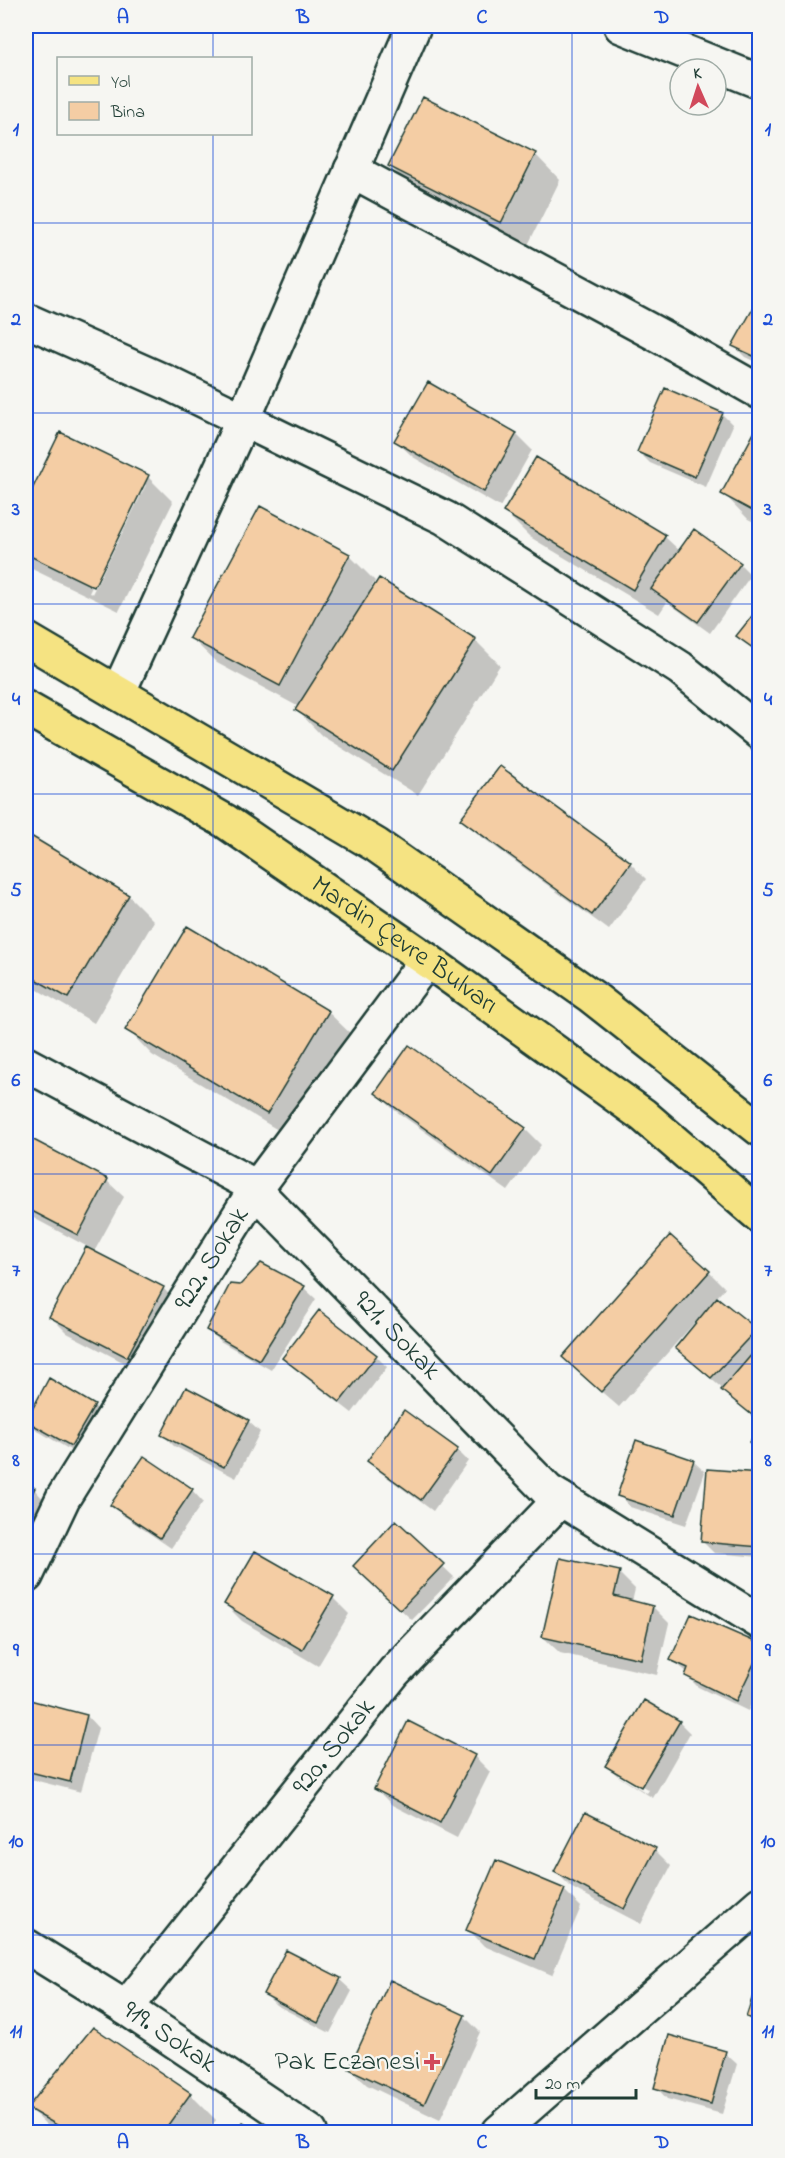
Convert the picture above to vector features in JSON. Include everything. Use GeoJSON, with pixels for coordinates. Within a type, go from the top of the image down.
{"type":"FeatureCollection","features":[{"type":"Feature","properties":{"kind":"main road"},"geometry":{"type":"LineString","coordinates":[[26,639],[376,845],[591,996],[759,1129]]}},
{"type":"Feature","properties":{"kind":"main road","name":"Mardin Çevre Bulvarı"},"geometry":{"type":"LineString","coordinates":[[26,708],[225,821],[428,960],[643,1115],[759,1216]]}},
{"type":"Feature","properties":{"kind":"street"},"geometry":{"type":"LineString","coordinates":[[118,693],[243,420],[414,26]]}},
{"type":"Feature","properties":{"kind":"street"},"geometry":{"type":"LineString","coordinates":[[621,26],[759,82]]}},
{"type":"Feature","properties":{"kind":"street"},"geometry":{"type":"LineString","coordinates":[[351,170],[686,350],[759,392]]}},
{"type":"Feature","properties":{"kind":"street"},"geometry":{"type":"LineString","coordinates":[[26,320],[168,383],[445,518],[680,668],[759,734]]}},
{"type":"Feature","properties":{"kind":"street","name":"922. Sokak"},"geometry":{"type":"LineString","coordinates":[[26,1576],[63,1498],[255,1190],[428,960]]}},
{"type":"Feature","properties":{"kind":"street","name":"921. Sokak"},"geometry":{"type":"LineString","coordinates":[[26,1064],[248,1182],[548,1491],[759,1622]]}},
{"type":"Feature","properties":{"kind":"street","name":"920. Sokak"},"geometry":{"type":"LineString","coordinates":[[126,2008],[394,1672],[561,1499]]}},
{"type":"Feature","properties":{"kind":"street"},"geometry":{"type":"LineString","coordinates":[[499,2133],[759,1904]]}},
{"type":"Feature","properties":{"kind":"street","name":"919. Sokak"},"geometry":{"type":"LineString","coordinates":[[26,1946],[126,2008],[310,2133]]}},
{"type":"Feature","properties":{"kind":"building"},"geometry":{"type":"Polygon","coordinates":[[[423,97],[536,153],[501,223],[388,166],[423,97]]]}},
{"type":"Feature","properties":{"kind":"building"},"geometry":{"type":"Polygon","coordinates":[[[760,296],[760,359],[732,346],[760,296]]]}},
{"type":"Feature","properties":{"kind":"building"},"geometry":{"type":"Polygon","coordinates":[[[428,382],[517,433],[484,492],[394,441],[428,382]]]}},
{"type":"Feature","properties":{"kind":"building"},"geometry":{"type":"Polygon","coordinates":[[[665,388],[723,413],[695,477],[637,452],[665,388]]]}},
{"type":"Feature","properties":{"kind":"building"},"geometry":{"type":"Polygon","coordinates":[[[755,431],[760,433],[760,515],[721,494],[755,431]]]}},
{"type":"Feature","properties":{"kind":"building"},"geometry":{"type":"Polygon","coordinates":[[[60,432],[149,475],[94,587],[26,554],[26,502],[60,432]]]}},
{"type":"Feature","properties":{"kind":"building"},"geometry":{"type":"Polygon","coordinates":[[[536,457],[666,535],[633,590],[503,512],[536,457]]]}},
{"type":"Feature","properties":{"kind":"building"},"geometry":{"type":"Polygon","coordinates":[[[260,506],[350,554],[280,686],[189,638],[260,506]]]}},
{"type":"Feature","properties":{"kind":"building"},"geometry":{"type":"Polygon","coordinates":[[[694,529],[741,563],[698,622],[651,589],[694,529]]]}},
{"type":"Feature","properties":{"kind":"building"},"geometry":{"type":"Polygon","coordinates":[[[379,578],[476,639],[392,771],[295,710],[379,578]]]}},
{"type":"Feature","properties":{"kind":"building"},"geometry":{"type":"Polygon","coordinates":[[[760,606],[760,653],[736,636],[760,606]]]}},
{"type":"Feature","properties":{"kind":"building"},"geometry":{"type":"Polygon","coordinates":[[[500,766],[631,862],[592,915],[460,819],[500,766]]]}},
{"type":"Feature","properties":{"kind":"building"},"geometry":{"type":"Polygon","coordinates":[[[26,833],[129,895],[68,998],[26,974],[26,833]]]}},
{"type":"Feature","properties":{"kind":"building"},"geometry":{"type":"Polygon","coordinates":[[[187,926],[329,1011],[267,1114],[125,1030],[187,926]]]}},
{"type":"Feature","properties":{"kind":"building"},"geometry":{"type":"Polygon","coordinates":[[[409,1045],[526,1128],[492,1176],[375,1093],[409,1045]]]}},
{"type":"Feature","properties":{"kind":"building"},"geometry":{"type":"Polygon","coordinates":[[[26,1136],[108,1179],[78,1235],[26,1208],[26,1136]]]}},
{"type":"Feature","properties":{"kind":"building"},"geometry":{"type":"Polygon","coordinates":[[[670,1235],[710,1271],[601,1392],[562,1357],[670,1235]]]}},
{"type":"Feature","properties":{"kind":"building"},"geometry":{"type":"Polygon","coordinates":[[[86,1247],[164,1287],[127,1357],[49,1317],[86,1247]]]}},
{"type":"Feature","properties":{"kind":"building"},"geometry":{"type":"Polygon","coordinates":[[[261,1263],[305,1286],[259,1360],[206,1330],[230,1284],[240,1285],[261,1263]]]}},
{"type":"Feature","properties":{"kind":"building"},"geometry":{"type":"Polygon","coordinates":[[[717,1297],[757,1329],[711,1378],[675,1348],[717,1297]]]}},
{"type":"Feature","properties":{"kind":"building"},"geometry":{"type":"Polygon","coordinates":[[[319,1310],[377,1355],[340,1402],[282,1358],[319,1310]]]}},
{"type":"Feature","properties":{"kind":"building"},"geometry":{"type":"Polygon","coordinates":[[[760,1345],[760,1407],[752,1415],[721,1390],[760,1345]]]}},
{"type":"Feature","properties":{"kind":"building"},"geometry":{"type":"Polygon","coordinates":[[[49,1378],[95,1405],[71,1446],[26,1421],[49,1378]]]}},
{"type":"Feature","properties":{"kind":"building"},"geometry":{"type":"Polygon","coordinates":[[[186,1387],[249,1420],[224,1467],[161,1435],[186,1387]]]}},
{"type":"Feature","properties":{"kind":"building"},"geometry":{"type":"Polygon","coordinates":[[[404,1410],[458,1449],[421,1500],[367,1461],[404,1410]]]}},
{"type":"Feature","properties":{"kind":"building"},"geometry":{"type":"Polygon","coordinates":[[[760,1430],[760,1453],[749,1442],[760,1430]]]}},
{"type":"Feature","properties":{"kind":"building"},"geometry":{"type":"Polygon","coordinates":[[[636,1440],[694,1460],[675,1515],[617,1496],[636,1440]]]}},
{"type":"Feature","properties":{"kind":"building"},"geometry":{"type":"Polygon","coordinates":[[[144,1456],[193,1489],[160,1538],[110,1505],[144,1456]]]}},
{"type":"Feature","properties":{"kind":"building"},"geometry":{"type":"Polygon","coordinates":[[[707,1469],[760,1473],[760,1547],[701,1542],[707,1469]]]}},
{"type":"Feature","properties":{"kind":"building"},"geometry":{"type":"Polygon","coordinates":[[[26,1483],[35,1488],[26,1505],[26,1483]]]}},
{"type":"Feature","properties":{"kind":"building"},"geometry":{"type":"Polygon","coordinates":[[[396,1520],[444,1564],[400,1610],[353,1566],[396,1520]]]}},
{"type":"Feature","properties":{"kind":"building"},"geometry":{"type":"Polygon","coordinates":[[[255,1551],[334,1596],[302,1650],[224,1604],[255,1551]]]}},
{"type":"Feature","properties":{"kind":"building"},"geometry":{"type":"Polygon","coordinates":[[[560,1558],[620,1571],[614,1596],[653,1606],[641,1659],[542,1637],[560,1558]]]}},
{"type":"Feature","properties":{"kind":"building"},"geometry":{"type":"Polygon","coordinates":[[[691,1614],[760,1644],[760,1651],[736,1701],[685,1676],[688,1668],[670,1660],[691,1614]]]}},
{"type":"Feature","properties":{"kind":"building"},"geometry":{"type":"Polygon","coordinates":[[[26,1699],[87,1715],[70,1782],[26,1771],[26,1699]]]}},
{"type":"Feature","properties":{"kind":"building"},"geometry":{"type":"Polygon","coordinates":[[[644,1700],[680,1721],[641,1787],[605,1766],[644,1700]]]}},
{"type":"Feature","properties":{"kind":"building"},"geometry":{"type":"Polygon","coordinates":[[[408,1721],[475,1755],[440,1823],[374,1789],[408,1721]]]}},
{"type":"Feature","properties":{"kind":"building"},"geometry":{"type":"Polygon","coordinates":[[[585,1812],[656,1848],[624,1909],[554,1872],[585,1812]]]}},
{"type":"Feature","properties":{"kind":"building"},"geometry":{"type":"Polygon","coordinates":[[[496,1860],[565,1889],[535,1959],[466,1930],[496,1860]]]}},
{"type":"Feature","properties":{"kind":"building"},"geometry":{"type":"Polygon","coordinates":[[[286,1950],[341,1978],[318,2023],[263,1994],[286,1950]]]}},
{"type":"Feature","properties":{"kind":"building"},"geometry":{"type":"Polygon","coordinates":[[[760,1974],[760,2021],[746,2017],[760,1974]]]}},
{"type":"Feature","properties":{"kind":"building"},"geometry":{"type":"Polygon","coordinates":[[[390,1980],[465,2015],[424,2104],[349,2069],[390,1980]]]}},
{"type":"Feature","properties":{"kind":"building"},"geometry":{"type":"Polygon","coordinates":[[[93,2027],[191,2093],[163,2132],[69,2132],[27,2108],[93,2027]]]}},
{"type":"Feature","properties":{"kind":"building"},"geometry":{"type":"Polygon","coordinates":[[[669,2035],[726,2051],[711,2104],[654,2088],[669,2035]]]}},
{"type":"Feature","properties":{"kind":"building"},"geometry":{"type":"Polygon","coordinates":[[[243,2122],[259,2132],[236,2132],[243,2122]]]}},
{"type":"Feature","properties":{"kind":"place","name":"Pak Eczanesi"},"geometry":{"type":"Point","coordinates":[432,2062]}}]}
